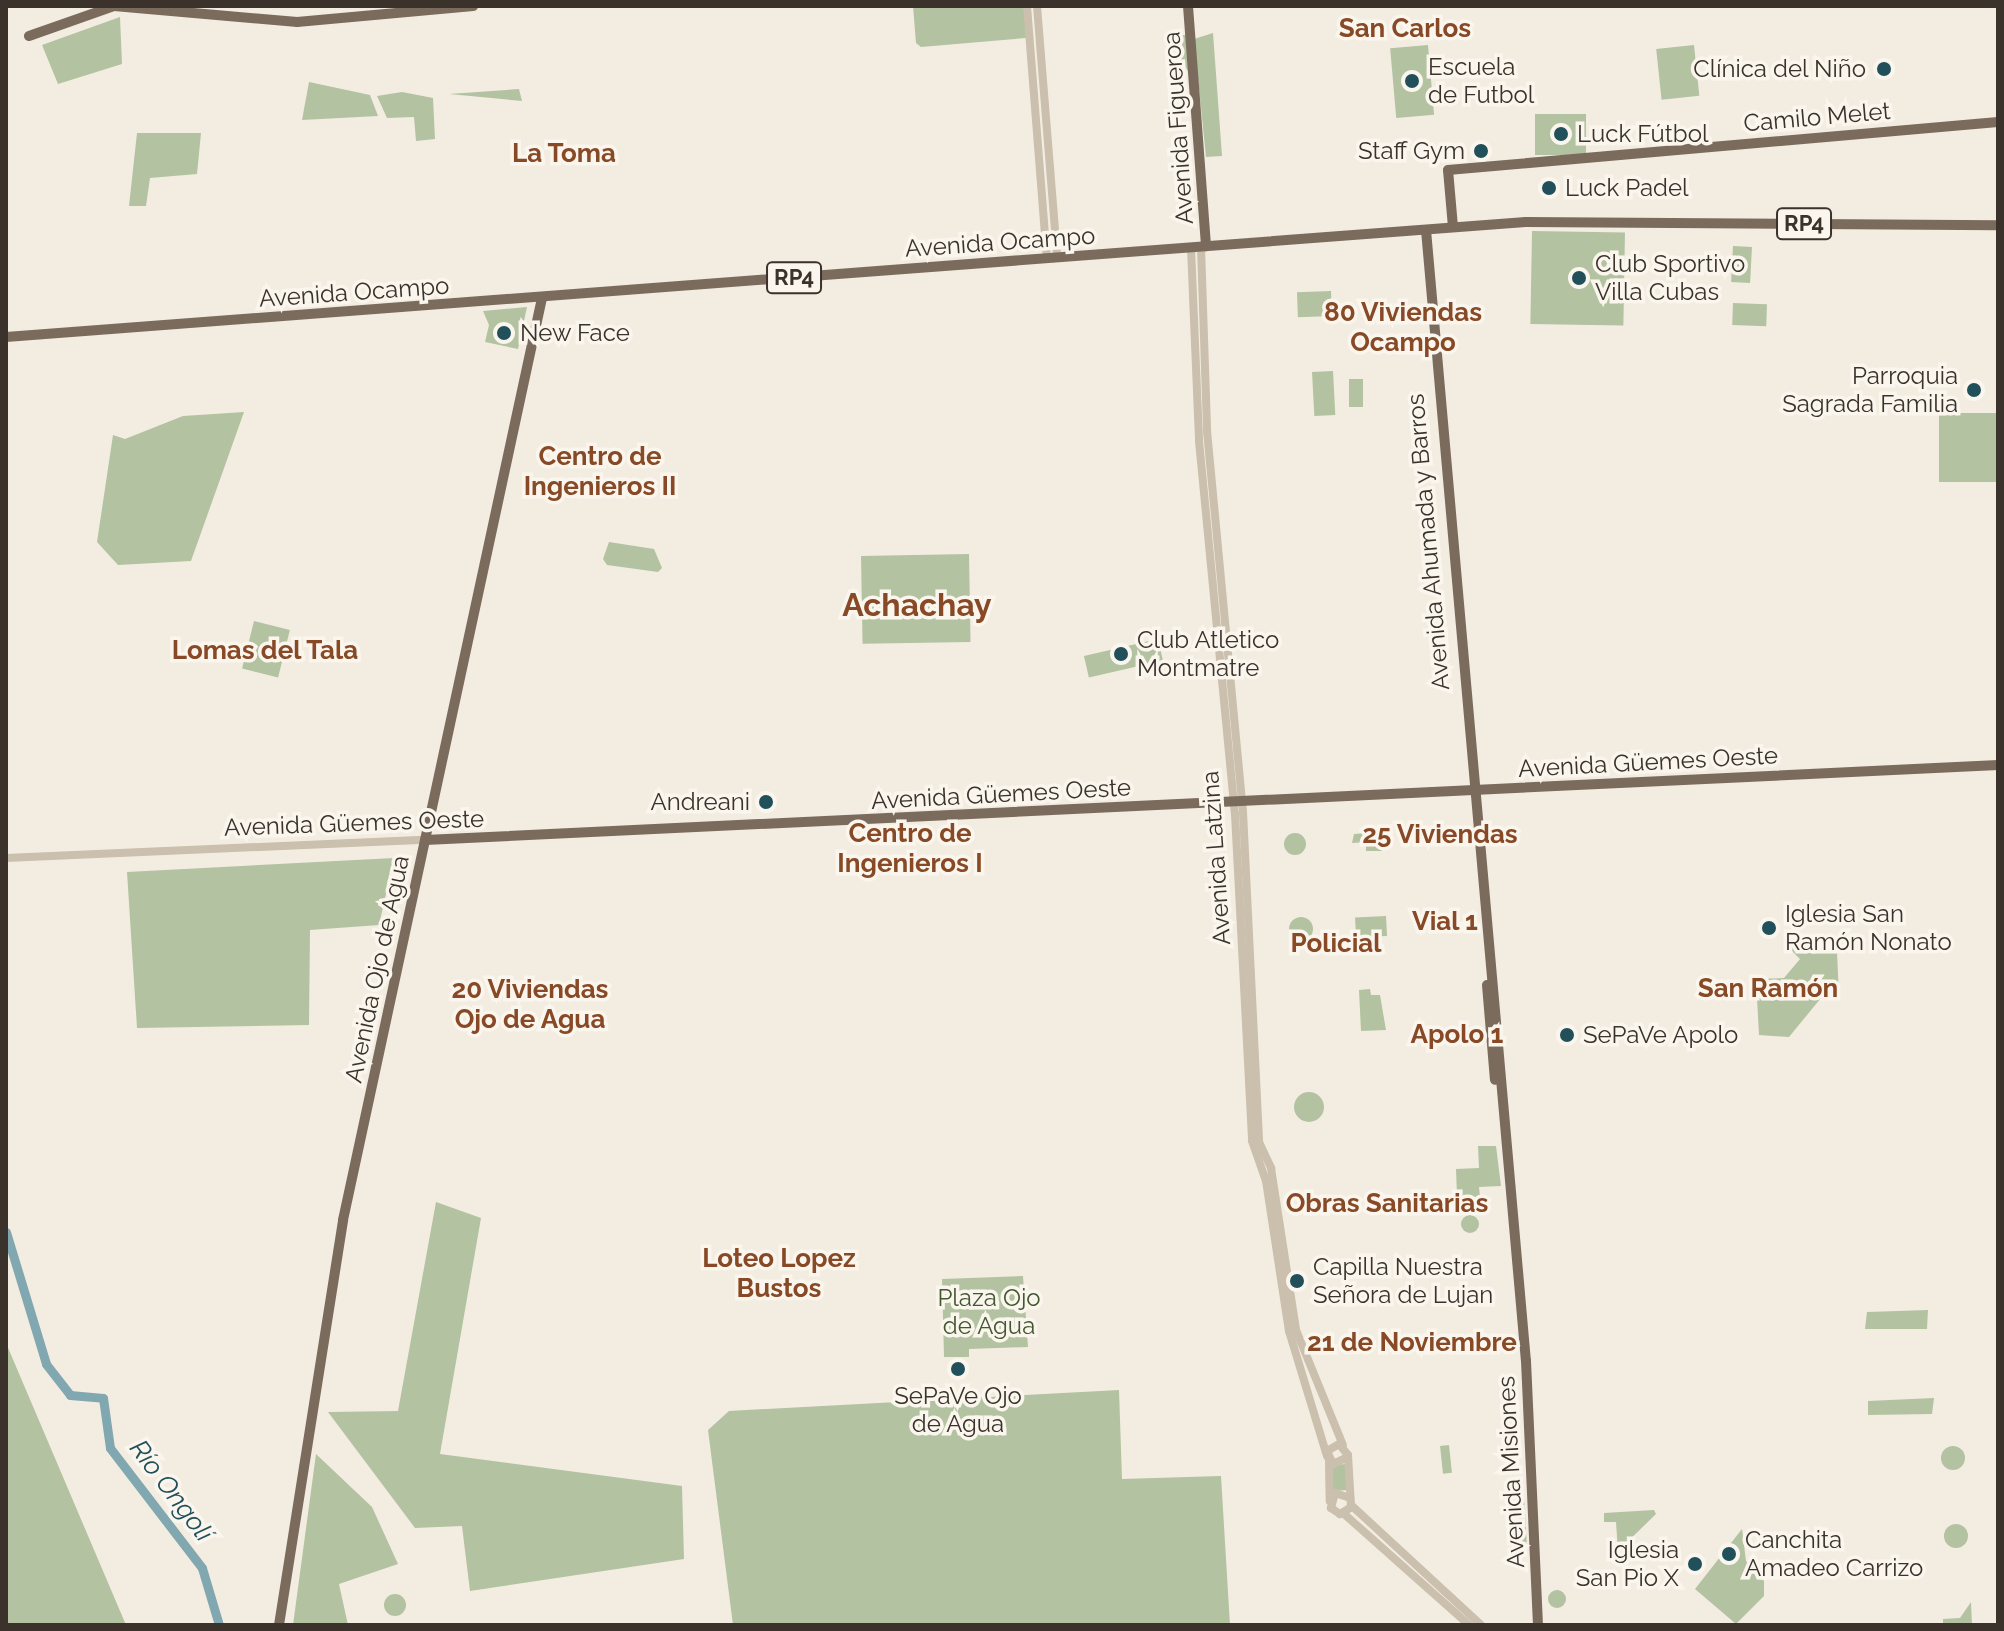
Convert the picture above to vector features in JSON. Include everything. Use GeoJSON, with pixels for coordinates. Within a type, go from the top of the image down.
{"type":"FeatureCollection","features":[{"type":"Feature","properties":{"kind":"main road"},"geometry":{"type":"LineString","coordinates":[[94,6],[29,36],[114,6],[297,22],[473,6]]}},
{"type":"Feature","properties":{"kind":"main road"},"geometry":{"type":"LineString","coordinates":[[186,6],[296,16],[408,6]]}},
{"type":"Feature","properties":{"kind":"main road","name":"Avenida Figueroa"},"geometry":{"type":"LineString","coordinates":[[1188,6],[1199,247]]}},
{"type":"Feature","properties":{"kind":"main road","name":"Camilo Melet"},"geometry":{"type":"LineString","coordinates":[[1453,227],[1448,170],[1998,122]]}},
{"type":"Feature","properties":{"kind":"main road","name":"Avenida Ocampo"},"geometry":{"type":"LineString","coordinates":[[6,337],[1526,222],[1998,225]]}},
{"type":"Feature","properties":{"kind":"main road","name":"Avenida Ahumada y Barros"},"geometry":{"type":"LineString","coordinates":[[1426,230],[1472,791]]}},
{"type":"Feature","properties":{"kind":"main road","name":"Avenida Ojo de Agua"},"geometry":{"type":"LineString","coordinates":[[279,1625],[343,1220],[542,298]]}},
{"type":"Feature","properties":{"kind":"main road","name":"Avenida Güemes Oeste"},"geometry":{"type":"LineString","coordinates":[[425,840],[1998,765]]}},
{"type":"Feature","properties":{"kind":"main road","name":"Avenida Misiones"},"geometry":{"type":"LineString","coordinates":[[1472,791],[1526,1361],[1536,1625]]}},
{"type":"Feature","properties":{"kind":"street"},"geometry":{"type":"LineString","coordinates":[[1027,6],[1052,258]]}},
{"type":"Feature","properties":{"kind":"street"},"geometry":{"type":"LineString","coordinates":[[1037,6],[1052,258]]}},
{"type":"Feature","properties":{"kind":"street","name":"Avenida Latzina"},"geometry":{"type":"LineString","coordinates":[[1199,247],[1199,441],[1238,803],[1259,1142],[1271,1168],[1296,1330],[1348,1457]]}},
{"type":"Feature","properties":{"kind":"street","name":"Avenida Latzina"},"geometry":{"type":"LineString","coordinates":[[1238,803],[1252,1141],[1266,1181],[1286,1316],[1328,1459],[1330,1501]]}},
{"type":"Feature","properties":{"kind":"street","name":"Avenida Güemes Oeste"},"geometry":{"type":"LineString","coordinates":[[6,858],[425,840]]}},
{"type":"Feature","properties":{"kind":"street"},"geometry":{"type":"LineString","coordinates":[[1343,1445],[1332,1445],[1328,1459],[1341,1465],[1348,1457]]}},
{"type":"Feature","properties":{"kind":"street"},"geometry":{"type":"LineString","coordinates":[[1343,1513],[1350,1502],[1348,1457]]}},
{"type":"Feature","properties":{"kind":"street"},"geometry":{"type":"LineString","coordinates":[[1469,1625],[1343,1513],[1333,1510],[1330,1501],[1339,1492],[1481,1625]]}},
{"type":"Feature","properties":{"kind":"green space"},"geometry":{"type":"Polygon","coordinates":[[[913,6],[1024,6],[1026,38],[921,47],[916,43],[913,6]]]}},
{"type":"Feature","properties":{"kind":"green space"},"geometry":{"type":"Polygon","coordinates":[[[120,17],[122,64],[58,84],[42,45],[120,17]]]}},
{"type":"Feature","properties":{"kind":"green space"},"geometry":{"type":"Polygon","coordinates":[[[1213,33],[1222,156],[1206,157],[1194,39],[1213,33]]]}},
{"type":"Feature","properties":{"kind":"green space"},"geometry":{"type":"Polygon","coordinates":[[[1171,35],[1186,35],[1189,73],[1169,38],[1171,35]]]}},
{"type":"Feature","properties":{"kind":"green space","name":"Escuela de Futbol"},"geometry":{"type":"Polygon","coordinates":[[[1428,45],[1434,115],[1396,118],[1390,48],[1428,45]]]}},
{"type":"Feature","properties":{"kind":"green space"},"geometry":{"type":"Polygon","coordinates":[[[1694,45],[1699,96],[1662,100],[1656,49],[1694,45]]]}},
{"type":"Feature","properties":{"kind":"green space"},"geometry":{"type":"Polygon","coordinates":[[[309,82],[370,95],[378,116],[302,120],[309,82]]]}},
{"type":"Feature","properties":{"kind":"green space"},"geometry":{"type":"Polygon","coordinates":[[[519,89],[522,101],[449,94],[519,89]]]}},
{"type":"Feature","properties":{"kind":"green space"},"geometry":{"type":"Polygon","coordinates":[[[402,92],[433,98],[435,139],[416,141],[414,117],[387,118],[377,96],[402,92]]]}},
{"type":"Feature","properties":{"kind":"green space","name":"Luck Fútbol"},"geometry":{"type":"Polygon","coordinates":[[[1535,114],[1586,114],[1586,155],[1535,155],[1535,114]]]}},
{"type":"Feature","properties":{"kind":"green space"},"geometry":{"type":"Polygon","coordinates":[[[137,133],[201,133],[197,174],[150,178],[146,206],[129,206],[137,133]]]}},
{"type":"Feature","properties":{"kind":"green space","name":"Club Sportivo Villa Cubas"},"geometry":{"type":"Polygon","coordinates":[[[1532,231],[1625,233],[1623,326],[1530,324],[1532,231]]]}},
{"type":"Feature","properties":{"kind":"green space"},"geometry":{"type":"Polygon","coordinates":[[[1733,246],[1752,247],[1750,283],[1731,282],[1733,246]]]}},
{"type":"Feature","properties":{"kind":"green space"},"geometry":{"type":"Polygon","coordinates":[[[1331,291],[1332,316],[1298,317],[1297,292],[1331,291]]]}},
{"type":"Feature","properties":{"kind":"green space"},"geometry":{"type":"Polygon","coordinates":[[[1733,303],[1767,304],[1766,326],[1732,325],[1733,303]]]}},
{"type":"Feature","properties":{"kind":"green space","name":"New Face"},"geometry":{"type":"Polygon","coordinates":[[[527,307],[518,349],[485,342],[489,325],[483,311],[527,307]]]}},
{"type":"Feature","properties":{"kind":"green space"},"geometry":{"type":"Polygon","coordinates":[[[1333,371],[1335,415],[1314,416],[1312,372],[1333,371]]]}},
{"type":"Feature","properties":{"kind":"green space"},"geometry":{"type":"Polygon","coordinates":[[[1349,379],[1363,379],[1363,407],[1349,407],[1349,379]]]}},
{"type":"Feature","properties":{"kind":"green space"},"geometry":{"type":"Polygon","coordinates":[[[244,412],[191,561],[118,565],[97,542],[113,435],[125,439],[183,416],[244,412]]]}},
{"type":"Feature","properties":{"kind":"green space"},"geometry":{"type":"Polygon","coordinates":[[[1939,413],[1998,413],[1998,482],[1939,482],[1939,413]]]}},
{"type":"Feature","properties":{"kind":"green space"},"geometry":{"type":"Polygon","coordinates":[[[609,542],[654,549],[662,568],[658,572],[607,565],[603,559],[609,542]]]}},
{"type":"Feature","properties":{"kind":"green space"},"geometry":{"type":"Polygon","coordinates":[[[969,554],[971,642],[863,644],[861,556],[969,554]]]}},
{"type":"Feature","properties":{"kind":"green space"},"geometry":{"type":"Polygon","coordinates":[[[254,621],[290,630],[278,677],[242,669],[254,621]]]}},
{"type":"Feature","properties":{"kind":"green space","name":"Club Atletico Montmatre"},"geometry":{"type":"Polygon","coordinates":[[[1158,639],[1163,660],[1089,678],[1084,656],[1158,639]]]}},
{"type":"Feature","properties":{"kind":"green space"},"geometry":{"type":"Polygon","coordinates":[[[1381,832],[1382,851],[1366,851],[1366,842],[1352,843],[1354,834],[1381,832]]]}},
{"type":"Feature","properties":{"kind":"green space"},"geometry":{"type":"Polygon","coordinates":[[[1295,833],[1303,836],[1306,844],[1303,852],[1295,855],[1287,852],[1284,844],[1287,836],[1295,833]]]}},
{"type":"Feature","properties":{"kind":"green space"},"geometry":{"type":"Polygon","coordinates":[[[394,858],[379,925],[310,930],[309,1025],[137,1028],[127,872],[394,858]]]}},
{"type":"Feature","properties":{"kind":"green space"},"geometry":{"type":"Polygon","coordinates":[[[1386,916],[1387,936],[1356,938],[1355,918],[1386,916]]]}},
{"type":"Feature","properties":{"kind":"green space"},"geometry":{"type":"Polygon","coordinates":[[[1301,917],[1310,920],[1313,929],[1310,938],[1301,941],[1292,938],[1289,929],[1292,920],[1301,917]]]}},
{"type":"Feature","properties":{"kind":"green space"},"geometry":{"type":"Polygon","coordinates":[[[1832,945],[1837,951],[1839,997],[1821,998],[1789,1037],[1759,1035],[1756,979],[1784,978],[1800,959],[1788,947],[1832,945]]]}},
{"type":"Feature","properties":{"kind":"green space"},"geometry":{"type":"Polygon","coordinates":[[[1370,989],[1371,995],[1380,995],[1386,1030],[1361,1031],[1359,990],[1370,989]]]}},
{"type":"Feature","properties":{"kind":"green space"},"geometry":{"type":"Polygon","coordinates":[[[1309,1092],[1320,1096],[1324,1107],[1320,1118],[1309,1122],[1298,1118],[1294,1107],[1298,1096],[1309,1092]]]}},
{"type":"Feature","properties":{"kind":"green space"},"geometry":{"type":"Polygon","coordinates":[[[1478,1146],[1496,1146],[1501,1186],[1479,1187],[1480,1197],[1458,1198],[1458,1208],[1433,1209],[1433,1197],[1457,1196],[1456,1169],[1479,1168],[1478,1146]]]}},
{"type":"Feature","properties":{"kind":"green space"},"geometry":{"type":"Polygon","coordinates":[[[436,1202],[481,1218],[440,1454],[682,1486],[684,1559],[470,1591],[462,1526],[415,1528],[328,1412],[398,1411],[436,1202]]]}},
{"type":"Feature","properties":{"kind":"green space"},"geometry":{"type":"Polygon","coordinates":[[[1466,1215],[1474,1215],[1479,1224],[1477,1231],[1466,1233],[1461,1228],[1461,1220],[1466,1215]]]}},
{"type":"Feature","properties":{"kind":"green space","name":"Plaza Ojo de Agua"},"geometry":{"type":"Polygon","coordinates":[[[1023,1276],[1028,1347],[969,1349],[969,1357],[944,1357],[942,1279],[1023,1276]]]}},
{"type":"Feature","properties":{"kind":"green space"},"geometry":{"type":"Polygon","coordinates":[[[1928,1310],[1927,1329],[1865,1329],[1867,1312],[1928,1310]]]}},
{"type":"Feature","properties":{"kind":"green space"},"geometry":{"type":"Polygon","coordinates":[[[6,1343],[126,1625],[6,1625],[6,1343]]]}},
{"type":"Feature","properties":{"kind":"green space"},"geometry":{"type":"Polygon","coordinates":[[[1119,1390],[1122,1479],[1221,1476],[1230,1625],[733,1625],[708,1430],[729,1411],[1119,1390]]]}},
{"type":"Feature","properties":{"kind":"green space"},"geometry":{"type":"Polygon","coordinates":[[[1934,1398],[1932,1414],[1868,1415],[1868,1401],[1934,1398]]]}},
{"type":"Feature","properties":{"kind":"green space"},"geometry":{"type":"Polygon","coordinates":[[[1449,1445],[1452,1473],[1443,1474],[1440,1446],[1449,1445]]]}},
{"type":"Feature","properties":{"kind":"green space"},"geometry":{"type":"Polygon","coordinates":[[[1953,1446],[1964,1453],[1965,1458],[1958,1469],[1953,1470],[1942,1463],[1941,1458],[1948,1447],[1953,1446]]]}},
{"type":"Feature","properties":{"kind":"green space"},"geometry":{"type":"Polygon","coordinates":[[[316,1454],[372,1507],[398,1564],[339,1584],[348,1625],[293,1625],[316,1454]]]}},
{"type":"Feature","properties":{"kind":"green space"},"geometry":{"type":"Polygon","coordinates":[[[1346,1464],[1348,1490],[1333,1491],[1331,1465],[1346,1464]]]}},
{"type":"Feature","properties":{"kind":"green space"},"geometry":{"type":"Polygon","coordinates":[[[1524,1497],[1527,1547],[1520,1548],[1513,1534],[1519,1533],[1518,1507],[1524,1497]]]}},
{"type":"Feature","properties":{"kind":"green space"},"geometry":{"type":"Polygon","coordinates":[[[1654,1510],[1656,1514],[1618,1551],[1616,1522],[1604,1522],[1604,1513],[1654,1510]]]}},
{"type":"Feature","properties":{"kind":"green space"},"geometry":{"type":"Polygon","coordinates":[[[1956,1524],[1964,1528],[1968,1536],[1964,1544],[1956,1548],[1948,1544],[1944,1536],[1948,1528],[1956,1524]]]}},
{"type":"Feature","properties":{"kind":"green space"},"geometry":{"type":"Polygon","coordinates":[[[1742,1529],[1746,1561],[1764,1581],[1764,1596],[1736,1624],[1695,1589],[1742,1529]]]}},
{"type":"Feature","properties":{"kind":"green space"},"geometry":{"type":"Polygon","coordinates":[[[1557,1590],[1566,1599],[1557,1608],[1548,1599],[1557,1590]]]}},
{"type":"Feature","properties":{"kind":"green space"},"geometry":{"type":"Polygon","coordinates":[[[395,1594],[406,1605],[395,1616],[384,1605],[395,1594]]]}},
{"type":"Feature","properties":{"kind":"green space"},"geometry":{"type":"Polygon","coordinates":[[[1971,1602],[1972,1625],[1943,1625],[1943,1619],[1960,1618],[1971,1602]]]}},
{"type":"Feature","properties":{"kind":"waterway","name":"Río Ongolí"},"geometry":{"type":"LineString","coordinates":[[6,1232],[46,1364],[70,1395],[103,1398],[110,1448],[202,1568],[219,1625]]}},
{"type":"Feature","properties":{"kind":"place","name":"Clínica del Niño"},"geometry":{"type":"Point","coordinates":[1884,69]}},
{"type":"Feature","properties":{"kind":"place","name":"Escuela de Futbol"},"geometry":{"type":"Point","coordinates":[1412,81]}},
{"type":"Feature","properties":{"kind":"place","name":"Luck Fútbol"},"geometry":{"type":"Point","coordinates":[1561,134]}},
{"type":"Feature","properties":{"kind":"place","name":"Staff Gym"},"geometry":{"type":"Point","coordinates":[1481,151]}},
{"type":"Feature","properties":{"kind":"place","name":"Luck Padel"},"geometry":{"type":"Point","coordinates":[1549,188]}},
{"type":"Feature","properties":{"kind":"place","name":"Club Sportivo Villa Cubas"},"geometry":{"type":"Point","coordinates":[1579,278]}},
{"type":"Feature","properties":{"kind":"place","name":"New Face"},"geometry":{"type":"Point","coordinates":[504,333]}},
{"type":"Feature","properties":{"kind":"place","name":"Parroquia Sagrada Familia"},"geometry":{"type":"Point","coordinates":[1974,390]}},
{"type":"Feature","properties":{"kind":"place","name":"Club Atletico Montmatre"},"geometry":{"type":"Point","coordinates":[1121,654]}},
{"type":"Feature","properties":{"kind":"place","name":"Andreani"},"geometry":{"type":"Point","coordinates":[766,802]}},
{"type":"Feature","properties":{"kind":"place","name":"Iglesia San Ramón Nonato"},"geometry":{"type":"Point","coordinates":[1769,928]}},
{"type":"Feature","properties":{"kind":"place","name":"SePaVe Apolo"},"geometry":{"type":"Point","coordinates":[1567,1035]}},
{"type":"Feature","properties":{"kind":"place","name":"Capilla Nuestra Señora de Lujan"},"geometry":{"type":"Point","coordinates":[1297,1281]}},
{"type":"Feature","properties":{"kind":"place","name":"SePaVe Ojo de Agua"},"geometry":{"type":"Point","coordinates":[958,1369]}},
{"type":"Feature","properties":{"kind":"place","name":"Canchita Amadeo Carrizo"},"geometry":{"type":"Point","coordinates":[1729,1554]}},
{"type":"Feature","properties":{"kind":"place","name":"Iglesia San Pio X"},"geometry":{"type":"Point","coordinates":[1695,1564]}},
{"type":"Feature","properties":{"kind":"district","name":"San Carlos"},"geometry":{"type":"Point","coordinates":[1405,29]}},
{"type":"Feature","properties":{"kind":"district","name":"La Toma"},"geometry":{"type":"Point","coordinates":[564,154]}},
{"type":"Feature","properties":{"kind":"district","name":"80 Viviendas Ocampo"},"geometry":{"type":"Point","coordinates":[1403,328]}},
{"type":"Feature","properties":{"kind":"district","name":"Centro de Ingenieros II"},"geometry":{"type":"Point","coordinates":[600,472]}},
{"type":"Feature","properties":{"kind":"district","name":"Achachay"},"geometry":{"type":"Point","coordinates":[917,605]}},
{"type":"Feature","properties":{"kind":"district","name":"Lomas del Tala"},"geometry":{"type":"Point","coordinates":[265,651]}},
{"type":"Feature","properties":{"kind":"district","name":"25 Viviendas"},"geometry":{"type":"Point","coordinates":[1440,835]}},
{"type":"Feature","properties":{"kind":"district","name":"Centro de Ingenieros I"},"geometry":{"type":"Point","coordinates":[910,849]}},
{"type":"Feature","properties":{"kind":"district","name":"Vial 1"},"geometry":{"type":"Point","coordinates":[1445,922]}},
{"type":"Feature","properties":{"kind":"district","name":"Policial"},"geometry":{"type":"Point","coordinates":[1336,944]}},
{"type":"Feature","properties":{"kind":"district","name":"San Ramón"},"geometry":{"type":"Point","coordinates":[1768,989]}},
{"type":"Feature","properties":{"kind":"district","name":"20 Viviendas Ojo de Agua"},"geometry":{"type":"Point","coordinates":[530,1005]}},
{"type":"Feature","properties":{"kind":"district","name":"Apolo 1"},"geometry":{"type":"Point","coordinates":[1457,1035]}},
{"type":"Feature","properties":{"kind":"district","name":"Obras Sanitarias"},"geometry":{"type":"Point","coordinates":[1387,1204]}},
{"type":"Feature","properties":{"kind":"district","name":"Loteo Lopez Bustos"},"geometry":{"type":"Point","coordinates":[779,1274]}},
{"type":"Feature","properties":{"kind":"district","name":"21 de Noviembre"},"geometry":{"type":"Point","coordinates":[1412,1343]}}]}
